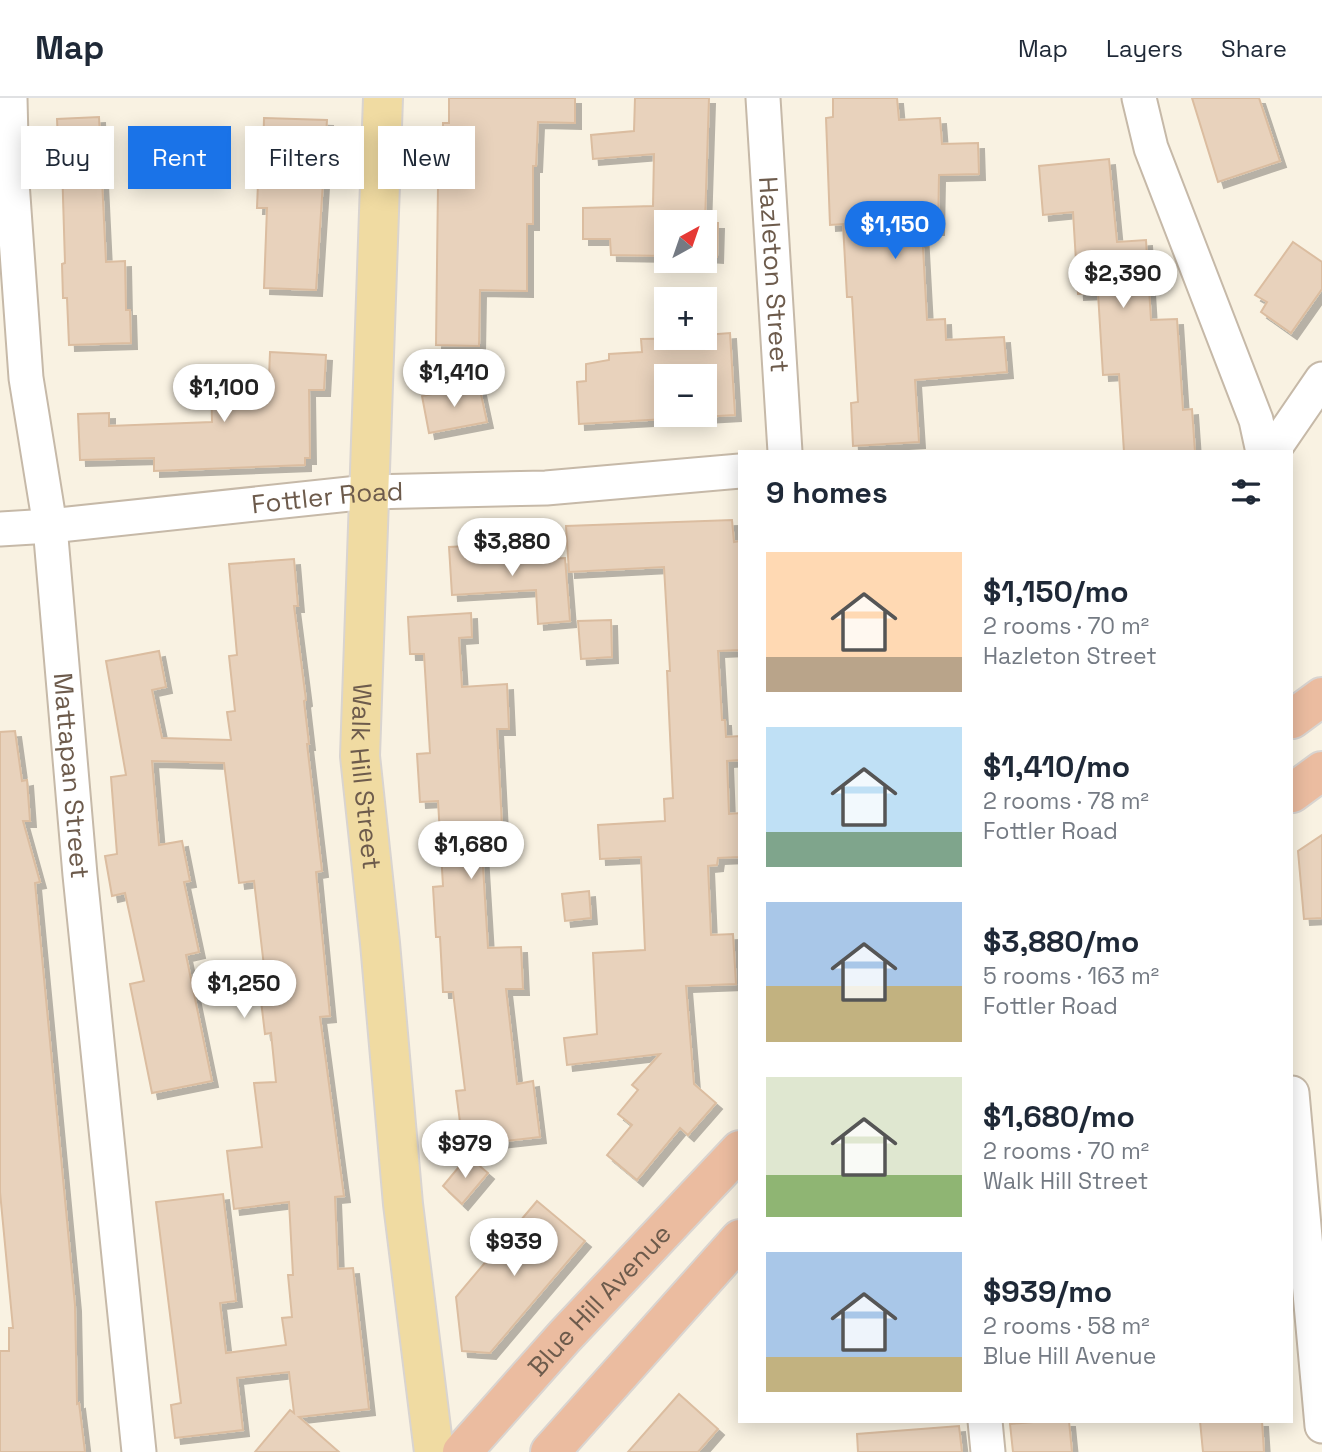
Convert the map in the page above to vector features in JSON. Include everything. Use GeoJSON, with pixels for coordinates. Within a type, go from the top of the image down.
{"type":"FeatureCollection","features":[{"type":"Feature","properties":{"kind":"highway"},"geometry":{"type":"LineString","coordinates":[[1293,718],[1322,696]]}},
{"type":"Feature","properties":{"kind":"highway"},"geometry":{"type":"LineString","coordinates":[[1293,792],[1322,771]]}},
{"type":"Feature","properties":{"kind":"highway","name":"Blue Hill Avenue"},"geometry":{"type":"LineString","coordinates":[[462,1452],[556,1346],[738,1152]]}},
{"type":"Feature","properties":{"kind":"highway"},"geometry":{"type":"LineString","coordinates":[[550,1452],[738,1241]]}},
{"type":"Feature","properties":{"kind":"main road","name":"Walk Hill Street"},"geometry":{"type":"LineString","coordinates":[[383,98],[360,756],[403,1203],[434,1452]]}},
{"type":"Feature","properties":{"kind":"street","name":"Mattapan Street"},"geometry":{"type":"LineString","coordinates":[[10,98],[6,183],[26,378],[50,526],[80,875],[139,1452]]}},
{"type":"Feature","properties":{"kind":"street","name":"Hazleton Street"},"geometry":{"type":"LineString","coordinates":[[763,98],[785,450]]}},
{"type":"Feature","properties":{"kind":"street"},"geometry":{"type":"LineString","coordinates":[[1139,98],[1151,148],[1256,421],[1263,450]]}},
{"type":"Feature","properties":{"kind":"street"},"geometry":{"type":"LineString","coordinates":[[1273,450],[1322,379]]}},
{"type":"Feature","properties":{"kind":"street","name":"Fottler Road"},"geometry":{"type":"LineString","coordinates":[[0,529],[368,492],[546,488],[738,471]]}},
{"type":"Feature","properties":{"kind":"street"},"geometry":{"type":"LineString","coordinates":[[1293,1104],[1322,1426]]}},
{"type":"Feature","properties":{"kind":"street"},"geometry":{"type":"LineString","coordinates":[[985,1423],[988,1452]]}},
{"type":"Feature","properties":{"kind":"building"},"geometry":{"type":"Polygon","coordinates":[[[449,98],[575,98],[575,123],[538,122],[536,166],[533,166],[533,224],[527,224],[527,291],[480,290],[479,346],[436,345],[438,189],[475,189],[475,126],[443,126],[443,123],[449,123],[449,98]]]}},
{"type":"Feature","properties":{"kind":"building"},"geometry":{"type":"Polygon","coordinates":[[[635,98],[709,98],[705,210],[654,210],[654,256],[611,255],[610,239],[583,239],[583,208],[653,206],[654,154],[593,159],[591,135],[634,131],[635,98]]]}},
{"type":"Feature","properties":{"kind":"building"},"geometry":{"type":"Polygon","coordinates":[[[833,98],[897,98],[899,120],[940,118],[942,144],[978,143],[979,174],[939,175],[938,229],[922,229],[927,320],[945,319],[946,340],[1004,337],[1007,372],[915,380],[919,442],[853,446],[851,403],[858,402],[852,297],[847,297],[843,224],[830,225],[826,118],[833,117],[833,98]]]}},
{"type":"Feature","properties":{"kind":"building"},"geometry":{"type":"Polygon","coordinates":[[[1192,98],[1259,98],[1280,161],[1218,182],[1192,98]]]}},
{"type":"Feature","properties":{"kind":"building"},"geometry":{"type":"Polygon","coordinates":[[[99,117],[99,126],[57,126],[57,119],[99,117]]]}},
{"type":"Feature","properties":{"kind":"building"},"geometry":{"type":"Polygon","coordinates":[[[264,118],[327,120],[327,126],[264,126],[264,118]]]}},
{"type":"Feature","properties":{"kind":"building"},"geometry":{"type":"Polygon","coordinates":[[[1109,159],[1117,242],[1146,240],[1151,320],[1177,319],[1183,410],[1192,409],[1195,450],[1124,450],[1119,374],[1103,375],[1098,293],[1078,294],[1073,212],[1043,215],[1039,166],[1109,159]]]}},
{"type":"Feature","properties":{"kind":"building"},"geometry":{"type":"Polygon","coordinates":[[[63,189],[102,189],[106,262],[125,261],[126,310],[130,310],[131,343],[69,345],[67,298],[63,298],[62,264],[65,263],[63,189]]]}},
{"type":"Feature","properties":{"kind":"building"},"geometry":{"type":"Polygon","coordinates":[[[258,189],[323,189],[316,290],[264,288],[267,208],[257,208],[258,189]]]}},
{"type":"Feature","properties":{"kind":"building"},"geometry":{"type":"Polygon","coordinates":[[[1293,242],[1322,262],[1322,289],[1291,333],[1261,312],[1267,302],[1255,295],[1293,242]]]}},
{"type":"Feature","properties":{"kind":"building"},"geometry":{"type":"Polygon","coordinates":[[[730,333],[735,415],[717,416],[717,364],[654,364],[654,420],[579,424],[577,382],[586,381],[586,364],[609,360],[609,354],[642,352],[641,339],[654,339],[654,350],[717,350],[717,334],[730,333]]]}},
{"type":"Feature","properties":{"kind":"building"},"geometry":{"type":"Polygon","coordinates":[[[270,352],[326,355],[324,390],[309,390],[310,458],[305,458],[305,465],[154,471],[154,458],[80,460],[78,414],[109,413],[109,426],[212,422],[211,380],[269,378],[270,352]]]}},
{"type":"Feature","properties":{"kind":"building"},"geometry":{"type":"Polygon","coordinates":[[[479,385],[487,422],[429,433],[422,396],[479,385]]]}},
{"type":"Feature","properties":{"kind":"building"},"geometry":{"type":"Polygon","coordinates":[[[732,520],[734,542],[738,541],[738,650],[718,651],[722,720],[725,720],[726,737],[738,736],[738,760],[727,761],[729,814],[738,813],[738,857],[718,858],[717,865],[708,866],[711,935],[733,934],[736,984],[686,986],[694,1084],[716,1103],[688,1135],[680,1128],[637,1180],[607,1155],[632,1125],[618,1114],[638,1090],[632,1085],[660,1054],[567,1065],[564,1038],[597,1034],[593,953],[645,950],[641,857],[600,859],[598,825],[665,821],[664,799],[673,798],[664,567],[569,572],[566,526],[732,520]]]}},
{"type":"Feature","properties":{"kind":"building"},"geometry":{"type":"Polygon","coordinates":[[[510,544],[511,561],[565,558],[570,621],[538,624],[536,590],[452,595],[449,547],[510,544]]]}},
{"type":"Feature","properties":{"kind":"building"},"geometry":{"type":"Polygon","coordinates":[[[294,559],[298,606],[294,606],[322,871],[316,872],[330,1016],[320,1017],[344,1196],[335,1197],[338,1269],[353,1268],[369,1409],[299,1417],[339,1452],[255,1452],[290,1410],[294,1413],[289,1372],[237,1378],[243,1430],[175,1438],[171,1405],[181,1403],[156,1202],[223,1194],[236,1301],[220,1303],[226,1353],[286,1345],[282,1318],[292,1317],[288,1275],[293,1275],[289,1202],[234,1209],[227,1151],[262,1147],[254,1083],[276,1082],[271,1033],[265,1034],[258,976],[265,975],[254,881],[239,883],[224,763],[152,761],[159,845],[182,841],[190,881],[184,882],[199,952],[186,955],[212,1081],[152,1093],[130,984],[144,981],[125,893],[112,896],[105,856],[117,854],[111,777],[126,775],[106,661],[159,651],[166,687],[152,690],[162,738],[231,740],[227,712],[235,711],[229,656],[237,655],[229,564],[294,559]]]}},
{"type":"Feature","properties":{"kind":"building"},"geometry":{"type":"Polygon","coordinates":[[[471,613],[472,637],[459,638],[462,687],[507,684],[509,729],[497,729],[502,826],[507,825],[508,849],[482,850],[488,948],[521,947],[523,989],[506,989],[517,1084],[533,1081],[540,1137],[463,1146],[456,1091],[465,1090],[453,992],[443,992],[440,937],[436,937],[433,887],[443,886],[438,801],[420,802],[417,754],[430,753],[424,654],[410,654],[408,617],[471,613]]]}},
{"type":"Feature","properties":{"kind":"building"},"geometry":{"type":"Polygon","coordinates":[[[611,620],[612,657],[581,659],[578,621],[611,620]]]}},
{"type":"Feature","properties":{"kind":"building"},"geometry":{"type":"Polygon","coordinates":[[[15,731],[22,781],[27,780],[30,821],[23,821],[40,882],[35,883],[75,1305],[77,1404],[79,1403],[85,1452],[0,1452],[0,1351],[9,1351],[9,1328],[13,1328],[0,1192],[0,732],[15,731]]]}},
{"type":"Feature","properties":{"kind":"building"},"geometry":{"type":"Polygon","coordinates":[[[1322,835],[1322,918],[1304,919],[1298,851],[1322,835]]]}},
{"type":"Feature","properties":{"kind":"building"},"geometry":{"type":"Polygon","coordinates":[[[589,891],[591,918],[565,921],[562,894],[589,891]]]}},
{"type":"Feature","properties":{"kind":"building"},"geometry":{"type":"Polygon","coordinates":[[[468,1156],[488,1173],[462,1204],[443,1186],[468,1156]]]}},
{"type":"Feature","properties":{"kind":"building"},"geometry":{"type":"Polygon","coordinates":[[[537,1201],[585,1241],[490,1353],[462,1351],[456,1297],[537,1201]]]}},
{"type":"Feature","properties":{"kind":"building"},"geometry":{"type":"Polygon","coordinates":[[[679,1394],[718,1429],[698,1452],[628,1452],[679,1394]]]}},
{"type":"Feature","properties":{"kind":"building"},"geometry":{"type":"Polygon","coordinates":[[[1069,1423],[1072,1452],[1013,1452],[1010,1424],[1069,1423]]]}},
{"type":"Feature","properties":{"kind":"building"},"geometry":{"type":"Polygon","coordinates":[[[1200,1423],[1262,1423],[1264,1452],[1203,1452],[1200,1423]]]}},
{"type":"Feature","properties":{"kind":"building"},"geometry":{"type":"Polygon","coordinates":[[[959,1426],[962,1452],[858,1452],[857,1434],[959,1426]]]}}]}
